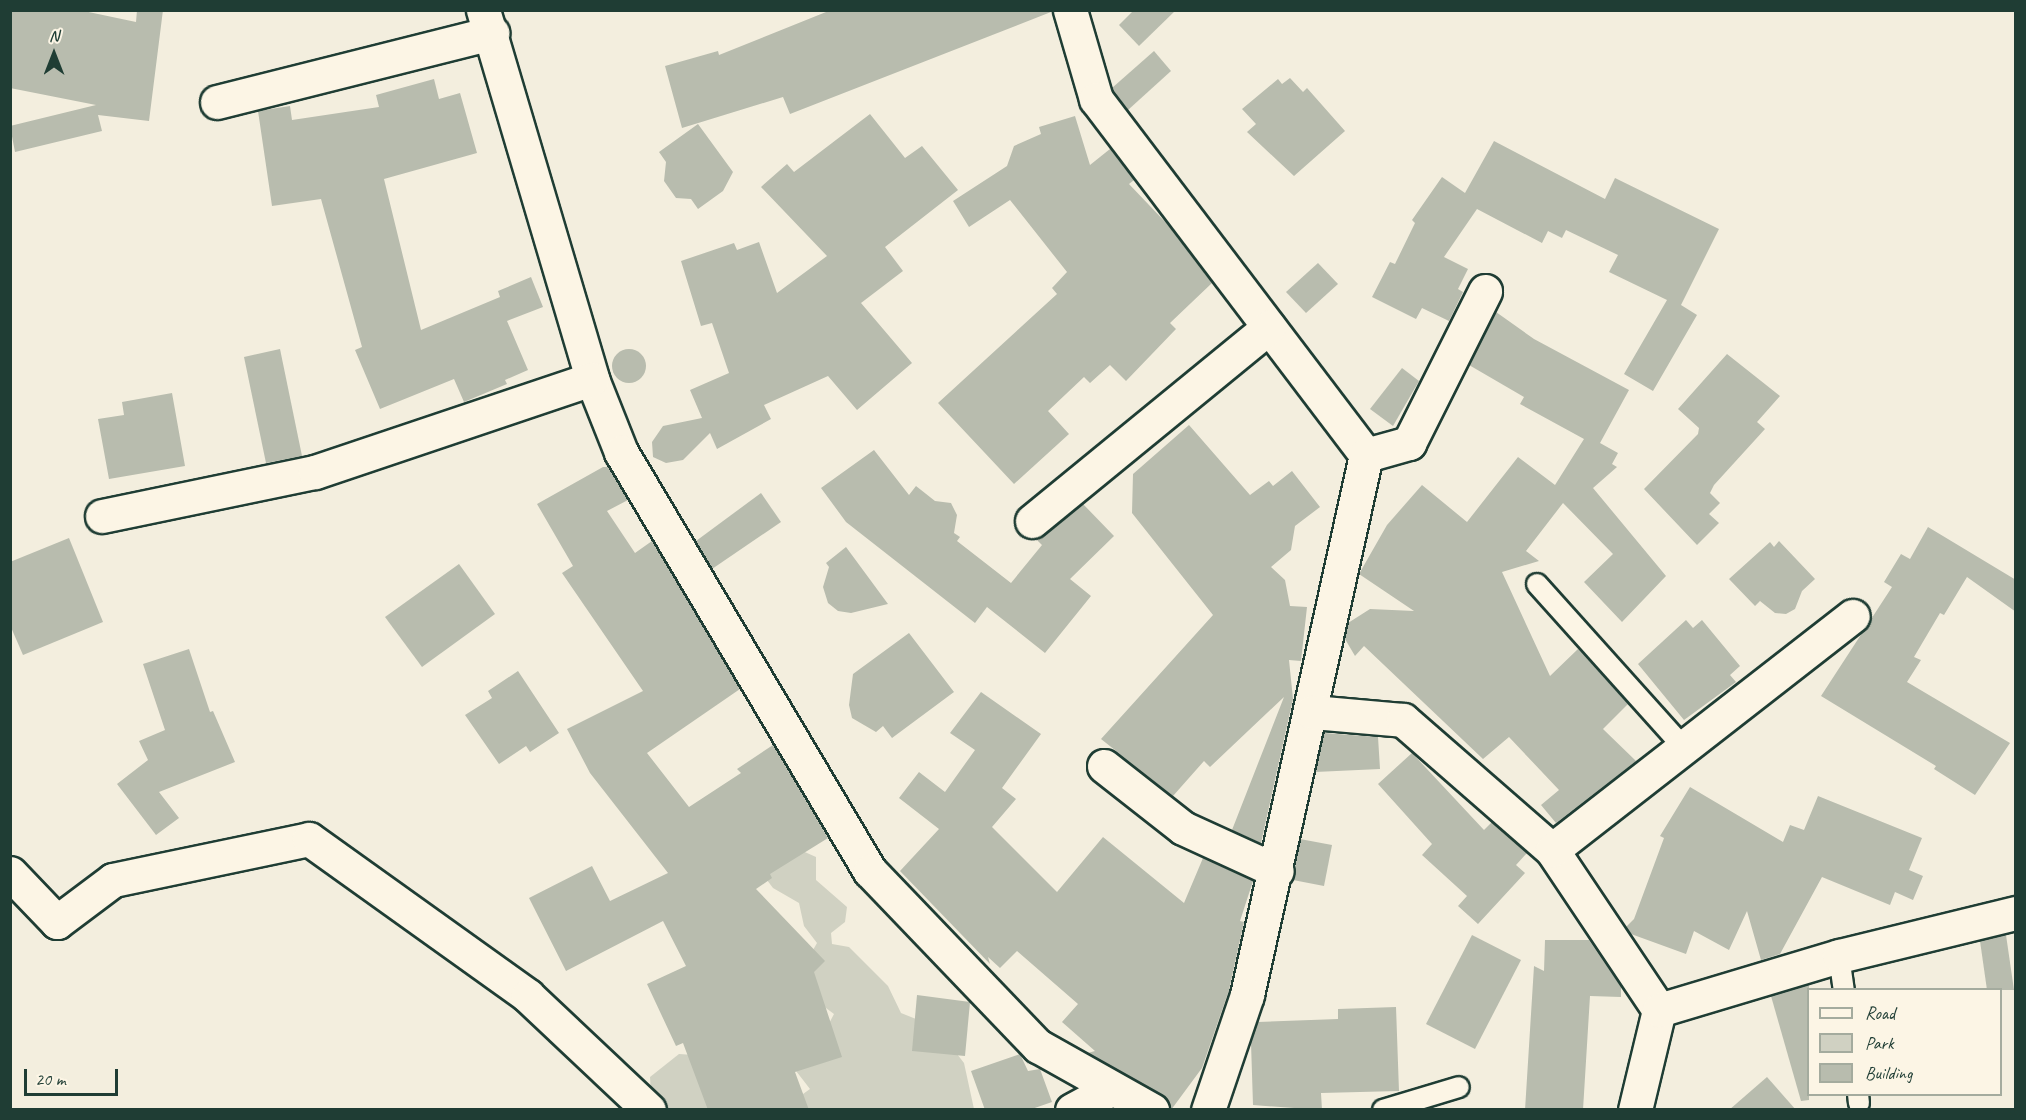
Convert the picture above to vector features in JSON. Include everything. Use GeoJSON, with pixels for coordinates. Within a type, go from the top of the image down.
{"type":"FeatureCollection","features":[{"type":"Feature","properties":{"kind":"street"},"geometry":{"type":"LineString","coordinates":[[1070,10],[1096,99],[1366,455],[1312,712],[1247,995],[1208,1110]]}},
{"type":"Feature","properties":{"kind":"street"},"geometry":{"type":"LineString","coordinates":[[217,102],[488,22],[592,379],[621,452],[870,871],[1038,1046],[1152,1110]]}},
{"type":"Feature","properties":{"kind":"street"},"geometry":{"type":"LineString","coordinates":[[1366,455],[1409,443],[1485,291]]}},
{"type":"Feature","properties":{"kind":"street"},"geometry":{"type":"LineString","coordinates":[[1032,521],[1269,327]]}},
{"type":"Feature","properties":{"kind":"street"},"geometry":{"type":"LineString","coordinates":[[102,516],[315,472],[592,379]]}},
{"type":"Feature","properties":{"kind":"street"},"geometry":{"type":"LineString","coordinates":[[1552,850],[1853,616]]}},
{"type":"Feature","properties":{"kind":"street"},"geometry":{"type":"LineString","coordinates":[[1312,712],[1402,720],[1552,850],[1659,1010],[1635,1110]]}},
{"type":"Feature","properties":{"kind":"street"},"geometry":{"type":"LineString","coordinates":[[1104,766],[1183,828],[1276,871]]}},
{"type":"Feature","properties":{"kind":"street"},"geometry":{"type":"LineString","coordinates":[[10,873],[57,922],[113,880],[309,839],[528,996],[649,1110]]}},
{"type":"Feature","properties":{"kind":"street"},"geometry":{"type":"LineString","coordinates":[[1659,1010],[1839,956],[1994,915],[2016,914]]}},
{"type":"Feature","properties":{"kind":"street"},"geometry":{"type":"LineString","coordinates":[[1072,1110],[1112,1089]]}},
{"type":"Feature","properties":{"kind":"lane"},"geometry":{"type":"LineString","coordinates":[[1537,584],[1684,748]]}},
{"type":"Feature","properties":{"kind":"lane"},"geometry":{"type":"LineString","coordinates":[[1839,956],[1844,988]]}},
{"type":"Feature","properties":{"kind":"lane"},"geometry":{"type":"LineString","coordinates":[[1383,1110],[1459,1087]]}},
{"type":"Feature","properties":{"kind":"green space"},"geometry":{"type":"Polygon","coordinates":[[[798,849],[816,857],[816,880],[847,907],[845,922],[831,933],[832,944],[849,947],[888,986],[901,1013],[926,1023],[947,1041],[964,1063],[974,1109],[782,1109],[810,1089],[786,1058],[824,1033],[834,1014],[814,999],[809,957],[817,943],[804,926],[799,903],[773,888],[764,876],[798,849]]]}},
{"type":"Feature","properties":{"kind":"green space"},"geometry":{"type":"Polygon","coordinates":[[[679,1054],[694,1055],[728,1109],[652,1109],[650,1077],[679,1054]]]}},
{"type":"Feature","properties":{"kind":"building"},"geometry":{"type":"Polygon","coordinates":[[[10,10],[79,10],[136,22],[137,10],[163,10],[149,121],[98,115],[102,131],[15,152],[10,126],[96,105],[10,88],[10,10]]]}},
{"type":"Feature","properties":{"kind":"building"},"geometry":{"type":"Polygon","coordinates":[[[831,10],[1050,10],[1051,12],[790,114],[783,97],[682,128],[665,66],[718,51],[719,55],[831,10]]]}},
{"type":"Feature","properties":{"kind":"building"},"geometry":{"type":"Polygon","coordinates":[[[1134,10],[1176,10],[1139,46],[1119,25],[1134,10]]]}},
{"type":"Feature","properties":{"kind":"building"},"geometry":{"type":"Polygon","coordinates":[[[1154,51],[1171,71],[1128,110],[1112,88],[1154,51]]]}},
{"type":"Feature","properties":{"kind":"building"},"geometry":{"type":"Polygon","coordinates":[[[1290,78],[1303,92],[1307,88],[1345,131],[1294,176],[1247,132],[1256,124],[1242,109],[1278,79],[1282,84],[1290,78]]]}},
{"type":"Feature","properties":{"kind":"building"},"geometry":{"type":"Polygon","coordinates":[[[434,79],[439,99],[460,93],[477,153],[384,179],[421,330],[500,297],[498,291],[531,277],[543,307],[507,321],[528,370],[505,380],[507,384],[464,402],[454,379],[380,409],[355,350],[362,347],[321,199],[272,206],[258,111],[290,106],[292,120],[379,107],[376,95],[434,79]]]}},
{"type":"Feature","properties":{"kind":"building"},"geometry":{"type":"Polygon","coordinates":[[[870,114],[905,158],[922,146],[958,190],[885,247],[903,271],[861,303],[912,363],[857,410],[828,376],[764,405],[771,419],[717,449],[710,433],[683,460],[666,463],[653,457],[652,442],[663,426],[702,418],[690,390],[729,373],[712,323],[701,326],[681,261],[734,243],[737,250],[759,242],[777,293],[827,256],[761,187],[787,164],[794,172],[870,114]]]}},
{"type":"Feature","properties":{"kind":"building"},"geometry":{"type":"Polygon","coordinates":[[[1075,116],[1090,165],[1110,149],[1134,180],[1129,184],[1169,226],[1212,283],[1170,323],[1176,329],[1126,381],[1110,365],[1090,383],[1084,377],[1048,411],[1069,434],[1014,484],[938,403],[1057,294],[1052,288],[1067,272],[1010,200],[969,227],[953,201],[1007,166],[1014,146],[1041,134],[1039,127],[1075,116]]]}},
{"type":"Feature","properties":{"kind":"building"},"geometry":{"type":"Polygon","coordinates":[[[698,124],[733,172],[723,191],[698,209],[691,199],[676,198],[664,181],[666,162],[659,152],[698,124]]]}},
{"type":"Feature","properties":{"kind":"building"},"geometry":{"type":"Polygon","coordinates":[[[1494,141],[1605,199],[1615,178],[1719,229],[1681,305],[1697,315],[1653,391],[1624,374],[1667,300],[1609,272],[1618,255],[1566,230],[1562,238],[1548,231],[1542,243],[1477,209],[1444,257],[1468,269],[1458,289],[1463,292],[1449,321],[1422,308],[1416,319],[1372,297],[1390,262],[1395,264],[1415,223],[1412,220],[1442,177],[1465,193],[1494,141]]]}},
{"type":"Feature","properties":{"kind":"building"},"geometry":{"type":"Polygon","coordinates":[[[1318,263],[1338,284],[1306,313],[1286,292],[1318,263]]]}},
{"type":"Feature","properties":{"kind":"building"},"geometry":{"type":"Polygon","coordinates":[[[1496,312],[1534,339],[1629,390],[1600,443],[1618,453],[1612,464],[1617,467],[1593,488],[1666,576],[1622,622],[1584,582],[1613,554],[1563,503],[1526,551],[1539,561],[1502,572],[1550,676],[1578,649],[1628,704],[1603,729],[1636,761],[1556,823],[1541,805],[1559,790],[1509,737],[1483,759],[1364,646],[1355,656],[1345,639],[1348,623],[1370,609],[1414,611],[1359,574],[1387,525],[1422,485],[1467,522],[1518,457],[1555,485],[1584,439],[1520,404],[1524,397],[1469,365],[1496,312]]]}},
{"type":"Feature","properties":{"kind":"building"},"geometry":{"type":"Polygon","coordinates":[[[280,349],[302,456],[266,463],[244,357],[280,349]]]}},
{"type":"Feature","properties":{"kind":"building"},"geometry":{"type":"Polygon","coordinates":[[[629,349],[641,354],[646,366],[641,378],[629,383],[617,378],[612,366],[617,354],[629,349]]]}},
{"type":"Feature","properties":{"kind":"building"},"geometry":{"type":"Polygon","coordinates":[[[1727,354],[1780,396],[1757,422],[1765,429],[1714,485],[1710,493],[1720,503],[1709,514],[1719,523],[1697,545],[1644,489],[1698,434],[1699,428],[1678,409],[1727,354]]]}},
{"type":"Feature","properties":{"kind":"building"},"geometry":{"type":"Polygon","coordinates":[[[1402,368],[1419,381],[1393,426],[1370,409],[1402,368]]]}},
{"type":"Feature","properties":{"kind":"building"},"geometry":{"type":"Polygon","coordinates":[[[172,393],[185,466],[109,479],[98,419],[124,415],[122,402],[172,393]]]}},
{"type":"Feature","properties":{"kind":"building"},"geometry":{"type":"Polygon","coordinates":[[[1189,425],[1250,495],[1269,481],[1273,486],[1292,471],[1320,507],[1295,526],[1291,550],[1271,567],[1285,580],[1290,606],[1307,607],[1301,661],[1289,660],[1293,699],[1261,843],[1232,830],[1284,697],[1210,767],[1204,761],[1173,796],[1101,739],[1213,615],[1132,513],[1133,474],[1189,425]]]}},
{"type":"Feature","properties":{"kind":"building"},"geometry":{"type":"Polygon","coordinates":[[[874,450],[909,495],[916,486],[935,501],[951,503],[957,515],[954,533],[960,537],[957,541],[1011,583],[1042,545],[1036,539],[1083,504],[1114,536],[1070,579],[1091,596],[1045,653],[987,607],[975,623],[846,522],[821,488],[874,450]]]}},
{"type":"Feature","properties":{"kind":"building"},"geometry":{"type":"Polygon","coordinates":[[[603,467],[608,467],[628,500],[607,511],[635,553],[652,541],[740,689],[647,753],[689,807],[741,773],[737,769],[773,745],[828,838],[770,874],[772,878],[756,889],[825,961],[814,972],[842,1057],[795,1072],[809,1110],[708,1110],[683,1043],[676,1046],[647,984],[686,966],[663,921],[566,971],[529,898],[592,866],[610,901],[668,873],[590,773],[567,729],[643,691],[562,573],[573,566],[537,504],[603,467]]]}},
{"type":"Feature","properties":{"kind":"building"},"geometry":{"type":"Polygon","coordinates":[[[761,493],[781,522],[712,569],[696,541],[761,493]]]}},
{"type":"Feature","properties":{"kind":"building"},"geometry":{"type":"Polygon","coordinates":[[[1928,527],[2016,580],[2016,612],[1967,577],[1944,615],[1940,613],[1914,657],[1921,660],[1907,682],[2010,743],[1975,795],[1934,769],[1936,766],[1821,696],[1892,587],[1884,582],[1901,554],[1910,559],[1928,527]]]}},
{"type":"Feature","properties":{"kind":"building"},"geometry":{"type":"Polygon","coordinates":[[[69,538],[103,622],[23,655],[10,625],[10,562],[69,538]]]}},
{"type":"Feature","properties":{"kind":"building"},"geometry":{"type":"Polygon","coordinates":[[[1779,541],[1815,579],[1802,591],[1795,609],[1786,614],[1775,613],[1760,601],[1755,606],[1729,579],[1770,542],[1774,547],[1779,541]]]}},
{"type":"Feature","properties":{"kind":"building"},"geometry":{"type":"Polygon","coordinates":[[[846,547],[888,604],[851,613],[838,611],[828,603],[823,587],[829,567],[826,563],[846,547]]]}},
{"type":"Feature","properties":{"kind":"building"},"geometry":{"type":"Polygon","coordinates":[[[459,564],[495,614],[422,667],[385,617],[459,564]]]}},
{"type":"Feature","properties":{"kind":"building"},"geometry":{"type":"Polygon","coordinates":[[[1686,620],[1693,628],[1702,620],[1740,666],[1730,675],[1736,682],[1684,720],[1638,664],[1686,620]]]}},
{"type":"Feature","properties":{"kind":"building"},"geometry":{"type":"Polygon","coordinates":[[[909,633],[954,692],[892,738],[883,726],[876,732],[852,718],[849,705],[853,674],[909,633]]]}},
{"type":"Feature","properties":{"kind":"building"},"geometry":{"type":"Polygon","coordinates":[[[189,649],[210,712],[213,711],[235,762],[159,792],[179,818],[156,835],[117,784],[148,760],[139,741],[165,730],[143,664],[189,649]]]}},
{"type":"Feature","properties":{"kind":"building"},"geometry":{"type":"Polygon","coordinates":[[[518,671],[559,733],[530,752],[526,746],[499,764],[465,715],[492,698],[488,691],[518,671]]]}},
{"type":"Feature","properties":{"kind":"building"},"geometry":{"type":"Polygon","coordinates":[[[981,692],[1041,734],[1002,788],[1016,799],[992,827],[1057,892],[1103,837],[1184,903],[1203,858],[1253,881],[1240,921],[1244,922],[1229,990],[1202,1068],[1171,1110],[1161,1094],[1088,1053],[1095,1051],[1062,1022],[1078,1004],[1017,951],[1000,968],[988,957],[990,964],[900,871],[939,829],[899,798],[919,772],[945,792],[975,750],[950,733],[981,692]]]}},
{"type":"Feature","properties":{"kind":"building"},"geometry":{"type":"Polygon","coordinates":[[[1324,733],[1378,737],[1380,769],[1315,772],[1324,733]]]}},
{"type":"Feature","properties":{"kind":"building"},"geometry":{"type":"Polygon","coordinates":[[[1412,753],[1484,830],[1492,822],[1527,853],[1516,865],[1525,873],[1478,924],[1458,906],[1467,896],[1422,855],[1432,844],[1378,784],[1412,753]]]}},
{"type":"Feature","properties":{"kind":"building"},"geometry":{"type":"Polygon","coordinates":[[[1690,787],[1783,842],[1790,825],[1804,830],[1818,796],[1922,838],[1909,870],[1923,876],[1913,900],[1895,892],[1890,905],[1822,877],[1780,954],[1761,960],[1747,911],[1729,950],[1694,931],[1686,954],[1631,934],[1626,927],[1634,919],[1664,838],[1660,836],[1690,787]]]}},
{"type":"Feature","properties":{"kind":"building"},"geometry":{"type":"Polygon","coordinates":[[[1300,839],[1332,845],[1324,886],[1293,880],[1300,839]]]}},
{"type":"Feature","properties":{"kind":"building"},"geometry":{"type":"Polygon","coordinates":[[[1472,935],[1521,960],[1475,1049],[1426,1024],[1472,935]]]}},
{"type":"Feature","properties":{"kind":"building"},"geometry":{"type":"Polygon","coordinates":[[[2006,935],[2014,990],[1987,988],[1980,941],[2006,935]]]}},
{"type":"Feature","properties":{"kind":"building"},"geometry":{"type":"Polygon","coordinates":[[[1545,940],[1589,940],[1621,987],[1621,997],[1590,996],[1583,1110],[1525,1110],[1534,966],[1544,971],[1545,940]]]}},
{"type":"Feature","properties":{"kind":"building"},"geometry":{"type":"Polygon","coordinates":[[[1809,985],[1807,988],[1807,1096],[1809,1100],[1801,1101],[1771,996],[1809,985]]]}},
{"type":"Feature","properties":{"kind":"building"},"geometry":{"type":"Polygon","coordinates":[[[917,995],[970,1002],[965,1056],[912,1051],[917,995]]]}},
{"type":"Feature","properties":{"kind":"building"},"geometry":{"type":"Polygon","coordinates":[[[1396,1007],[1399,1091],[1321,1093],[1322,1110],[1253,1105],[1251,1043],[1258,1022],[1338,1019],[1338,1009],[1396,1007]]]}},
{"type":"Feature","properties":{"kind":"building"},"geometry":{"type":"Polygon","coordinates":[[[1020,1054],[1028,1071],[1040,1069],[1052,1102],[1029,1110],[985,1110],[971,1071],[1020,1054]]]}},
{"type":"Feature","properties":{"kind":"building"},"geometry":{"type":"Polygon","coordinates":[[[1767,1077],[1796,1110],[1729,1110],[1767,1077]]]}}]}
